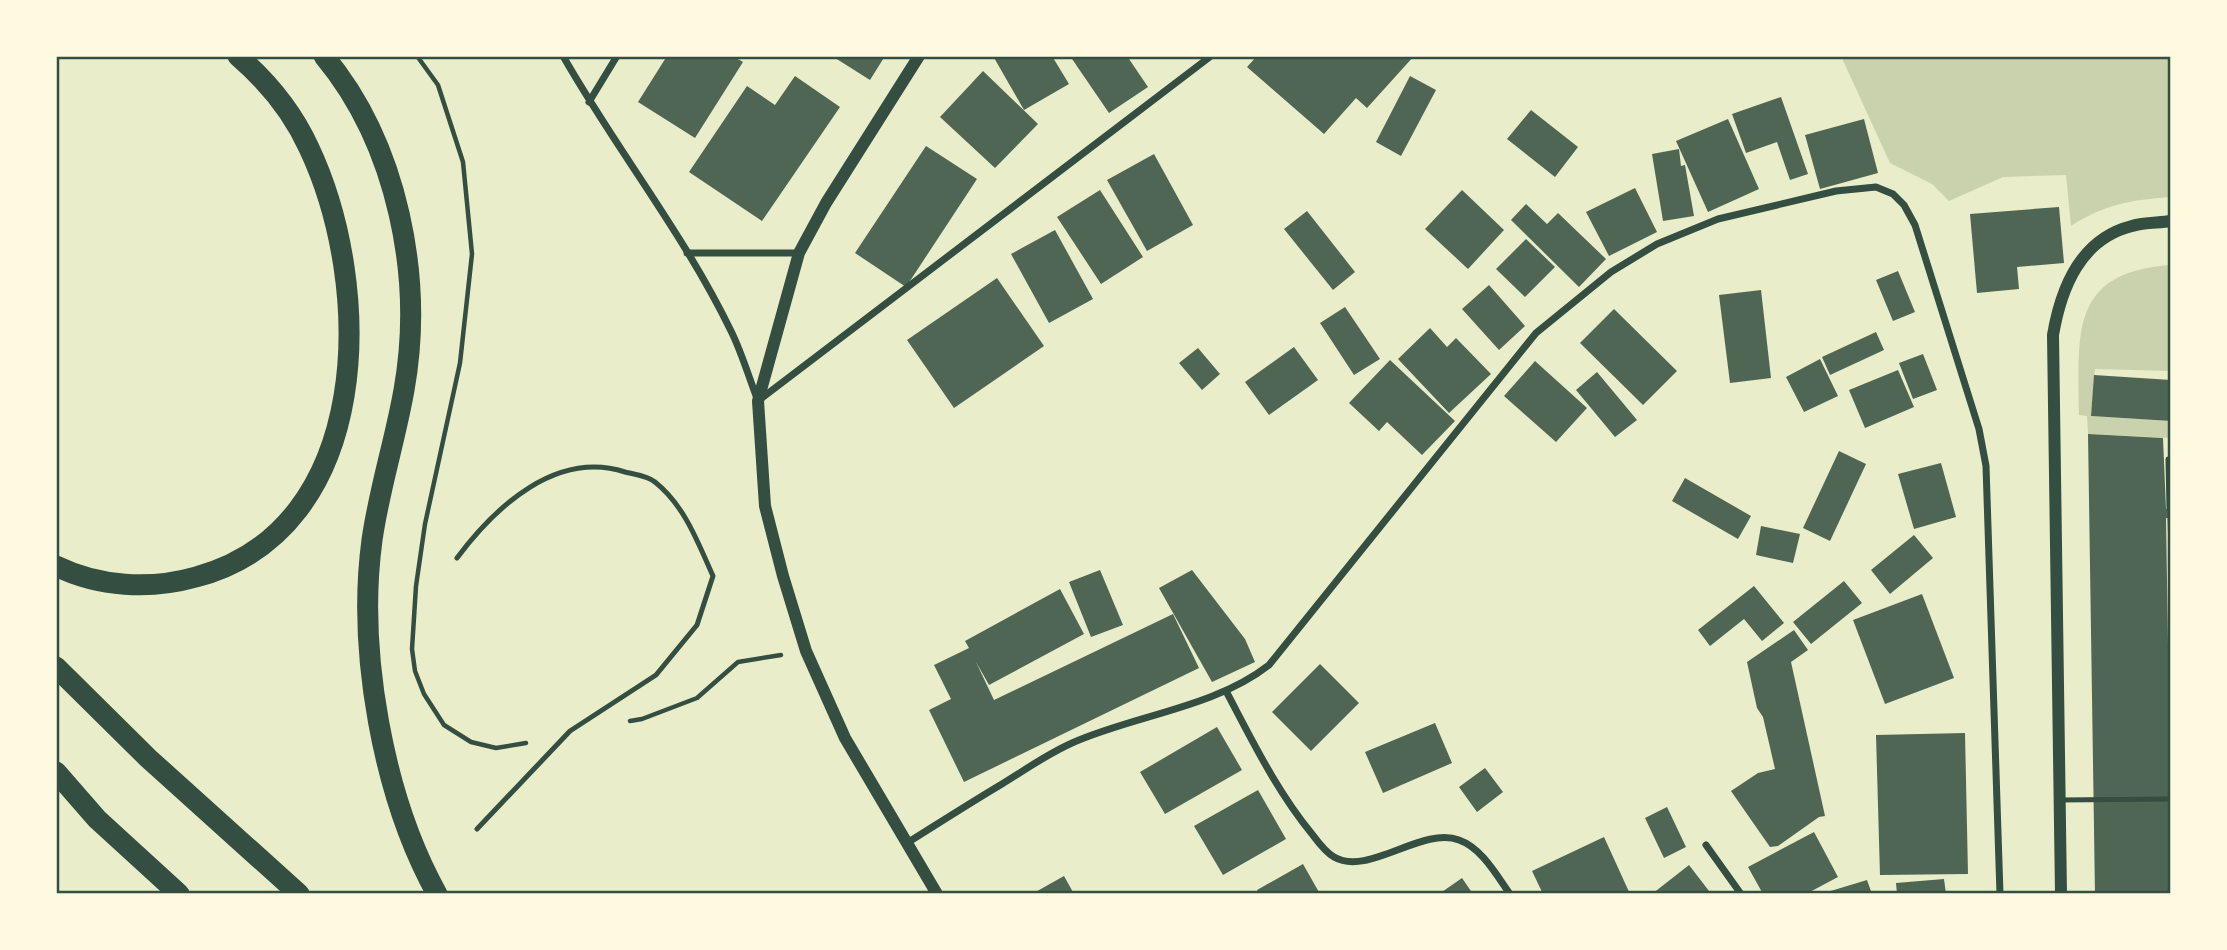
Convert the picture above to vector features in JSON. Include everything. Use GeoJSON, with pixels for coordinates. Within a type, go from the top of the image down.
{"type":"FeatureCollection","features":[{"type":"Feature","properties":{"kind":"highway"},"geometry":{"type":"LineString","coordinates":[[56,566],[71,574],[98,581],[153,585],[180,582],[236,564],[276,536],[294,517],[321,473],[334,444],[344,401],[349,323],[346,281],[335,224],[323,181],[309,146],[272,90],[238,56]]}},
{"type":"Feature","properties":{"kind":"highway"},"geometry":{"type":"LineString","coordinates":[[324,56],[370,131],[397,201],[409,266],[412,325],[409,358],[372,541],[368,622],[377,717],[386,756],[413,839],[427,876],[438,894]]}},
{"type":"Feature","properties":{"kind":"highway"},"geometry":{"type":"LineString","coordinates":[[56,667],[148,758],[299,894]]}},
{"type":"Feature","properties":{"kind":"highway"},"geometry":{"type":"LineString","coordinates":[[56,772],[97,819],[179,894]]}},
{"type":"Feature","properties":{"kind":"street"},"geometry":{"type":"LineString","coordinates":[[563,56],[589,102],[687,253],[731,331],[758,401],[765,506],[806,650],[845,738],[937,894]]}},
{"type":"Feature","properties":{"kind":"street"},"geometry":{"type":"LineString","coordinates":[[589,102],[617,56]]}},
{"type":"Feature","properties":{"kind":"street"},"geometry":{"type":"LineString","coordinates":[[758,401],[799,253],[826,203],[919,56]]}},
{"type":"Feature","properties":{"kind":"street"},"geometry":{"type":"LineString","coordinates":[[758,401],[1211,56]]}},
{"type":"Feature","properties":{"kind":"street"},"geometry":{"type":"LineString","coordinates":[[907,843],[1072,743],[1226,691],[1249,681],[1269,666],[1536,333],[1568,304],[1611,272],[1657,244],[1718,219],[1814,196],[1876,187],[1893,194],[1904,205],[1914,225],[1979,429],[1986,466],[2000,894]]}},
{"type":"Feature","properties":{"kind":"street"},"geometry":{"type":"LineString","coordinates":[[2061,894],[2053,335],[2058,306],[2068,279],[2088,253],[2108,236],[2132,226],[2171,221]]}},
{"type":"Feature","properties":{"kind":"street"},"geometry":{"type":"LineString","coordinates":[[687,253],[799,253]]}},
{"type":"Feature","properties":{"kind":"street"},"geometry":{"type":"LineString","coordinates":[[1226,691],[1283,798],[1334,857],[1350,863],[1438,839],[1459,839],[1488,863],[1510,894]]}},
{"type":"Feature","properties":{"kind":"street"},"geometry":{"type":"LineString","coordinates":[[1706,845],[1741,894]]}},
{"type":"Feature","properties":{"kind":"lane"},"geometry":{"type":"LineString","coordinates":[[2168,460],[2169,509]]}},
{"type":"Feature","properties":{"kind":"lane"},"geometry":{"type":"LineString","coordinates":[[457,558],[476,533],[522,491],[559,471],[608,466],[654,481],[687,518],[713,576],[698,625],[656,675],[570,730],[477,829]]}},
{"type":"Feature","properties":{"kind":"lane"},"geometry":{"type":"LineString","coordinates":[[2170,518],[2171,549]]}},
{"type":"Feature","properties":{"kind":"lane"},"geometry":{"type":"LineString","coordinates":[[2060,800],[2171,799]]}},
{"type":"Feature","properties":{"kind":"green space"},"geometry":{"type":"Polygon","coordinates":[[[1841,56],[2171,56],[2171,197],[2119,204],[2071,226],[2066,175],[2003,177],[1949,201],[1932,184],[1890,163],[1841,56]]]}},
{"type":"Feature","properties":{"kind":"green space"},"geometry":{"type":"Polygon","coordinates":[[[2171,265],[2171,371],[2095,369],[2091,416],[2171,421],[2171,438],[2088,434],[2087,416],[2079,415],[2079,359],[2086,313],[2097,294],[2113,280],[2137,270],[2171,265]]]}},
{"type":"Feature","properties":{"kind":"building"},"geometry":{"type":"Polygon","coordinates":[[[667,56],[733,56],[743,62],[695,138],[638,102],[667,56]]]}},
{"type":"Feature","properties":{"kind":"building"},"geometry":{"type":"Polygon","coordinates":[[[832,56],[885,56],[870,80],[832,56]]]}},
{"type":"Feature","properties":{"kind":"building"},"geometry":{"type":"Polygon","coordinates":[[[993,56],[1052,56],[1069,84],[1024,110],[993,56]]]}},
{"type":"Feature","properties":{"kind":"building"},"geometry":{"type":"Polygon","coordinates":[[[1070,56],[1127,56],[1148,87],[1109,113],[1070,56]]]}},
{"type":"Feature","properties":{"kind":"building"},"geometry":{"type":"Polygon","coordinates":[[[1257,56],[1414,56],[1367,108],[1356,98],[1324,134],[1247,67],[1257,56]]]}},
{"type":"Feature","properties":{"kind":"building"},"geometry":{"type":"Polygon","coordinates":[[[983,71],[1038,124],[995,168],[940,117],[983,71]]]}},
{"type":"Feature","properties":{"kind":"building"},"geometry":{"type":"Polygon","coordinates":[[[795,76],[840,107],[762,221],[689,172],[747,86],[775,105],[795,76]]]}},
{"type":"Feature","properties":{"kind":"building"},"geometry":{"type":"Polygon","coordinates":[[[1410,76],[1436,90],[1401,156],[1376,142],[1410,76]]]}},
{"type":"Feature","properties":{"kind":"building"},"geometry":{"type":"Polygon","coordinates":[[[1781,97],[1808,174],[1790,180],[1777,142],[1746,153],[1732,114],[1781,97]]]}},
{"type":"Feature","properties":{"kind":"building"},"geometry":{"type":"Polygon","coordinates":[[[1531,110],[1578,147],[1555,177],[1507,139],[1531,110]]]}},
{"type":"Feature","properties":{"kind":"building"},"geometry":{"type":"Polygon","coordinates":[[[1728,119],[1759,189],[1708,212],[1676,141],[1728,119]]]}},
{"type":"Feature","properties":{"kind":"building"},"geometry":{"type":"Polygon","coordinates":[[[1864,119],[1878,173],[1820,189],[1805,135],[1864,119]]]}},
{"type":"Feature","properties":{"kind":"building"},"geometry":{"type":"Polygon","coordinates":[[[926,146],[977,179],[906,287],[855,253],[926,146]]]}},
{"type":"Feature","properties":{"kind":"building"},"geometry":{"type":"Polygon","coordinates":[[[1679,149],[1681,166],[1685,165],[1694,216],[1663,221],[1652,154],[1679,149]]]}},
{"type":"Feature","properties":{"kind":"building"},"geometry":{"type":"Polygon","coordinates":[[[1154,154],[1193,225],[1147,251],[1107,180],[1154,154]]]}},
{"type":"Feature","properties":{"kind":"building"},"geometry":{"type":"Polygon","coordinates":[[[1635,188],[1657,232],[1609,256],[1586,212],[1635,188]]]}},
{"type":"Feature","properties":{"kind":"building"},"geometry":{"type":"Polygon","coordinates":[[[1100,190],[1143,257],[1101,284],[1057,217],[1100,190]]]}},
{"type":"Feature","properties":{"kind":"building"},"geometry":{"type":"Polygon","coordinates":[[[1462,190],[1504,230],[1468,269],[1425,229],[1462,190]]]}},
{"type":"Feature","properties":{"kind":"building"},"geometry":{"type":"Polygon","coordinates":[[[1526,204],[1547,224],[1558,213],[1606,259],[1579,287],[1511,220],[1526,204]]]}},
{"type":"Feature","properties":{"kind":"building"},"geometry":{"type":"Polygon","coordinates":[[[2059,207],[2064,263],[2017,267],[2019,289],[1977,293],[1970,214],[2059,207]]]}},
{"type":"Feature","properties":{"kind":"building"},"geometry":{"type":"Polygon","coordinates":[[[1307,211],[1355,272],[1333,290],[1284,229],[1307,211]]]}},
{"type":"Feature","properties":{"kind":"building"},"geometry":{"type":"Polygon","coordinates":[[[1055,230],[1093,299],[1049,323],[1011,254],[1055,230]]]}},
{"type":"Feature","properties":{"kind":"building"},"geometry":{"type":"Polygon","coordinates":[[[1526,239],[1555,267],[1525,297],[1496,269],[1526,239]]]}},
{"type":"Feature","properties":{"kind":"building"},"geometry":{"type":"Polygon","coordinates":[[[1898,271],[1915,312],[1893,321],[1876,280],[1898,271]]]}},
{"type":"Feature","properties":{"kind":"building"},"geometry":{"type":"Polygon","coordinates":[[[997,278],[1044,346],[954,408],[907,340],[997,278]]]}},
{"type":"Feature","properties":{"kind":"building"},"geometry":{"type":"Polygon","coordinates":[[[1489,285],[1525,326],[1499,350],[1462,309],[1489,285]]]}},
{"type":"Feature","properties":{"kind":"building"},"geometry":{"type":"Polygon","coordinates":[[[1761,290],[1771,378],[1730,383],[1719,295],[1761,290]]]}},
{"type":"Feature","properties":{"kind":"building"},"geometry":{"type":"Polygon","coordinates":[[[1345,307],[1380,359],[1354,375],[1320,323],[1345,307]]]}},
{"type":"Feature","properties":{"kind":"building"},"geometry":{"type":"Polygon","coordinates":[[[1614,309],[1677,371],[1643,405],[1580,343],[1614,309]]]}},
{"type":"Feature","properties":{"kind":"building"},"geometry":{"type":"Polygon","coordinates":[[[1430,328],[1447,347],[1456,338],[1491,374],[1449,413],[1398,359],[1430,328]]]}},
{"type":"Feature","properties":{"kind":"building"},"geometry":{"type":"Polygon","coordinates":[[[1876,332],[1884,350],[1830,375],[1822,357],[1876,332]]]}},
{"type":"Feature","properties":{"kind":"building"},"geometry":{"type":"Polygon","coordinates":[[[1294,347],[1318,380],[1269,415],[1245,382],[1294,347]]]}},
{"type":"Feature","properties":{"kind":"building"},"geometry":{"type":"Polygon","coordinates":[[[1198,348],[1220,374],[1202,390],[1179,363],[1198,348]]]}},
{"type":"Feature","properties":{"kind":"building"},"geometry":{"type":"Polygon","coordinates":[[[1923,354],[1937,390],[1913,399],[1899,363],[1923,354]]]}},
{"type":"Feature","properties":{"kind":"building"},"geometry":{"type":"Polygon","coordinates":[[[1820,359],[1838,396],[1804,412],[1786,377],[1820,359]]]}},
{"type":"Feature","properties":{"kind":"building"},"geometry":{"type":"Polygon","coordinates":[[[1390,360],[1455,421],[1422,455],[1387,422],[1379,431],[1349,403],[1390,360]]]}},
{"type":"Feature","properties":{"kind":"building"},"geometry":{"type":"Polygon","coordinates":[[[1535,361],[1587,408],[1556,442],[1504,396],[1535,361]]]}},
{"type":"Feature","properties":{"kind":"building"},"geometry":{"type":"Polygon","coordinates":[[[1898,370],[1914,407],[1865,428],[1849,390],[1898,370]]]}},
{"type":"Feature","properties":{"kind":"building"},"geometry":{"type":"Polygon","coordinates":[[[1597,372],[1637,420],[1615,437],[1576,390],[1597,372]]]}},
{"type":"Feature","properties":{"kind":"building"},"geometry":{"type":"Polygon","coordinates":[[[2094,375],[2171,380],[2171,421],[2091,416],[2094,375]]]}},
{"type":"Feature","properties":{"kind":"building"},"geometry":{"type":"Polygon","coordinates":[[[2088,434],[2163,438],[2166,509],[2171,509],[2171,518],[2166,518],[2168,644],[2171,644],[2171,894],[2095,894],[2088,434]]]}},
{"type":"Feature","properties":{"kind":"building"},"geometry":{"type":"Polygon","coordinates":[[[1839,451],[1866,464],[1830,541],[1803,528],[1839,451]]]}},
{"type":"Feature","properties":{"kind":"building"},"geometry":{"type":"Polygon","coordinates":[[[1941,463],[1956,517],[1914,529],[1898,474],[1941,463]]]}},
{"type":"Feature","properties":{"kind":"building"},"geometry":{"type":"Polygon","coordinates":[[[1685,478],[1751,516],[1738,539],[1672,501],[1685,478]]]}},
{"type":"Feature","properties":{"kind":"building"},"geometry":{"type":"Polygon","coordinates":[[[1761,526],[1800,534],[1793,563],[1756,555],[1761,526]]]}},
{"type":"Feature","properties":{"kind":"building"},"geometry":{"type":"Polygon","coordinates":[[[1914,535],[1933,558],[1890,594],[1871,570],[1914,535]]]}},
{"type":"Feature","properties":{"kind":"building"},"geometry":{"type":"Polygon","coordinates":[[[1100,570],[1123,625],[1091,637],[1069,582],[1100,570]]]}},
{"type":"Feature","properties":{"kind":"building"},"geometry":{"type":"Polygon","coordinates":[[[1192,570],[1245,639],[1255,662],[1212,682],[1159,588],[1192,570]]]}},
{"type":"Feature","properties":{"kind":"building"},"geometry":{"type":"Polygon","coordinates":[[[1844,581],[1862,603],[1811,644],[1793,622],[1844,581]]]}},
{"type":"Feature","properties":{"kind":"building"},"geometry":{"type":"Polygon","coordinates":[[[1754,586],[1784,623],[1762,641],[1744,619],[1710,646],[1698,630],[1754,586]]]}},
{"type":"Feature","properties":{"kind":"building"},"geometry":{"type":"Polygon","coordinates":[[[1060,589],[1084,634],[989,685],[976,662],[994,700],[1173,614],[1199,668],[964,782],[929,710],[951,699],[934,665],[969,648],[965,641],[1060,589]]]}},
{"type":"Feature","properties":{"kind":"building"},"geometry":{"type":"Polygon","coordinates":[[[1922,594],[1954,678],[1885,704],[1853,620],[1922,594]]]}},
{"type":"Feature","properties":{"kind":"building"},"geometry":{"type":"Polygon","coordinates":[[[1794,630],[1808,650],[1791,662],[1825,816],[1819,817],[1778,846],[1770,847],[1731,791],[1758,773],[1775,769],[1747,662],[1794,630]]]}},
{"type":"Feature","properties":{"kind":"building"},"geometry":{"type":"Polygon","coordinates":[[[1320,664],[1359,703],[1311,751],[1272,712],[1320,664]]]}},
{"type":"Feature","properties":{"kind":"building"},"geometry":{"type":"Polygon","coordinates":[[[1435,723],[1452,763],[1383,793],[1365,752],[1435,723]]]}},
{"type":"Feature","properties":{"kind":"building"},"geometry":{"type":"Polygon","coordinates":[[[1217,727],[1242,770],[1165,814],[1140,772],[1217,727]]]}},
{"type":"Feature","properties":{"kind":"building"},"geometry":{"type":"Polygon","coordinates":[[[1965,733],[1968,874],[1880,875],[1876,735],[1965,733]]]}},
{"type":"Feature","properties":{"kind":"building"},"geometry":{"type":"Polygon","coordinates":[[[1485,768],[1503,792],[1477,812],[1459,787],[1485,768]]]}},
{"type":"Feature","properties":{"kind":"building"},"geometry":{"type":"Polygon","coordinates":[[[1258,790],[1286,839],[1223,875],[1194,826],[1258,790]]]}},
{"type":"Feature","properties":{"kind":"building"},"geometry":{"type":"Polygon","coordinates":[[[1667,807],[1686,847],[1664,858],[1645,818],[1667,807]]]}},
{"type":"Feature","properties":{"kind":"building"},"geometry":{"type":"Polygon","coordinates":[[[1814,832],[1838,877],[1806,894],[1763,894],[1748,867],[1814,832]]]}},
{"type":"Feature","properties":{"kind":"building"},"geometry":{"type":"Polygon","coordinates":[[[1604,837],[1630,894],[1543,894],[1532,871],[1604,837]]]}},
{"type":"Feature","properties":{"kind":"building"},"geometry":{"type":"Polygon","coordinates":[[[1303,864],[1320,894],[1259,894],[1257,890],[1303,864]]]}},
{"type":"Feature","properties":{"kind":"building"},"geometry":{"type":"Polygon","coordinates":[[[1689,865],[1709,891],[1705,894],[1652,894],[1689,865]]]}},
{"type":"Feature","properties":{"kind":"building"},"geometry":{"type":"Polygon","coordinates":[[[1064,876],[1074,894],[1032,894],[1064,876]]]}},
{"type":"Feature","properties":{"kind":"building"},"geometry":{"type":"Polygon","coordinates":[[[1462,878],[1473,894],[1439,894],[1462,878]]]}},
{"type":"Feature","properties":{"kind":"building"},"geometry":{"type":"Polygon","coordinates":[[[1944,879],[1946,894],[1897,894],[1896,883],[1944,879]]]}},
{"type":"Feature","properties":{"kind":"building"},"geometry":{"type":"Polygon","coordinates":[[[1867,880],[1872,894],[1824,894],[1824,893],[1867,880]]]}}]}
